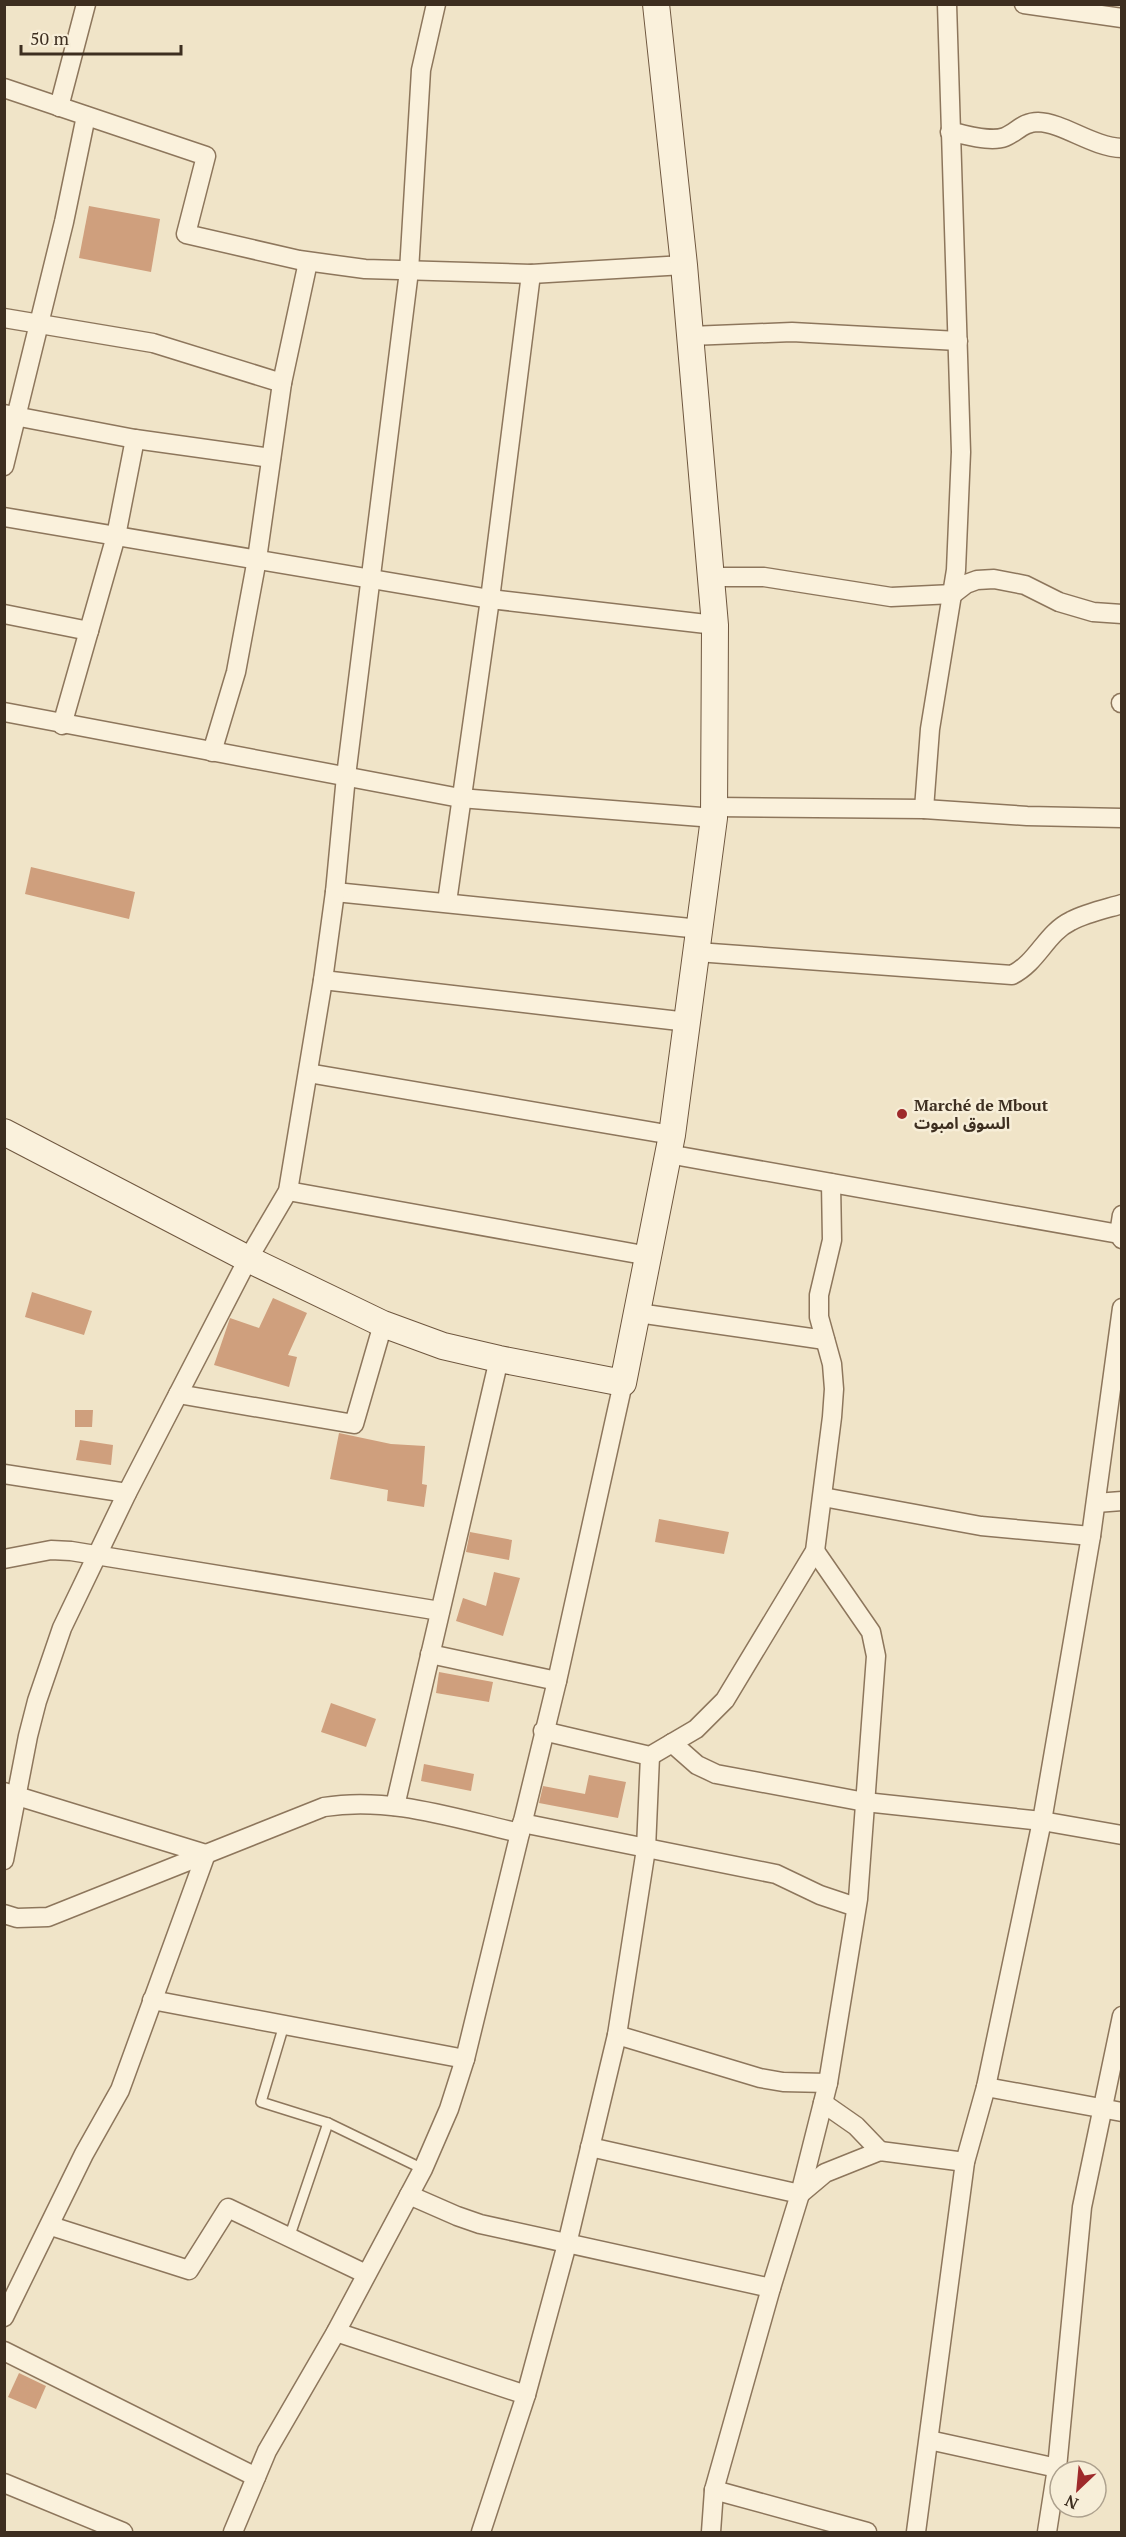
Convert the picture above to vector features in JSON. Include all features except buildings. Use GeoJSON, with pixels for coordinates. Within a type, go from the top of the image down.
{"type":"FeatureCollection","features":[{"type":"Feature","properties":{"kind":"main road"},"geometry":{"type":"LineString","coordinates":[[4,1132],[248,1260],[383,1324],[443,1346],[623,1383],[670,1144],[714,813],[715,625],[684,266],[656,4]]}},
{"type":"Feature","properties":{"kind":"street"},"geometry":{"type":"LineString","coordinates":[[59,107],[86,4]]}},
{"type":"Feature","properties":{"kind":"street"},"geometry":{"type":"LineString","coordinates":[[4,1860],[11,1794],[49,1662],[62,1628],[127,1492],[248,1260],[288,1191],[323,980],[335,892],[346,776],[409,271],[419,95],[426,45],[436,4]]}},
{"type":"Feature","properties":{"kind":"street"},"geometry":{"type":"LineString","coordinates":[[924,809],[930,729],[953,594],[961,452],[947,4]]}},
{"type":"Feature","properties":{"kind":"street"},"geometry":{"type":"LineString","coordinates":[[1024,4],[1122,18]]}},
{"type":"Feature","properties":{"kind":"street"},"geometry":{"type":"LineString","coordinates":[[4,88],[206,156],[186,234],[308,262],[365,269],[531,274],[684,266]]}},
{"type":"Feature","properties":{"kind":"street"},"geometry":{"type":"LineString","coordinates":[[4,466],[11,415],[38,324],[64,222],[86,116]]}},
{"type":"Feature","properties":{"kind":"street"},"geometry":{"type":"LineString","coordinates":[[950,132],[995,139],[1005,137],[1023,124],[1037,122],[1112,147],[1122,148]]}},
{"type":"Feature","properties":{"kind":"street"},"geometry":{"type":"LineString","coordinates":[[212,752],[236,672],[257,559],[282,383],[308,262]]}},
{"type":"Feature","properties":{"kind":"street"},"geometry":{"type":"LineString","coordinates":[[447,902],[490,599],[531,274]]}},
{"type":"Feature","properties":{"kind":"street"},"geometry":{"type":"LineString","coordinates":[[4,318],[153,343],[282,383]]}},
{"type":"Feature","properties":{"kind":"street"},"geometry":{"type":"LineString","coordinates":[[690,336],[792,332],[958,341]]}},
{"type":"Feature","properties":{"kind":"street"},"geometry":{"type":"LineString","coordinates":[[11,415],[135,439],[271,458]]}},
{"type":"Feature","properties":{"kind":"street"},"geometry":{"type":"LineString","coordinates":[[62,725],[116,536],[135,439]]}},
{"type":"Feature","properties":{"kind":"street"},"geometry":{"type":"LineString","coordinates":[[4,517],[490,599],[715,625]]}},
{"type":"Feature","properties":{"kind":"street"},"geometry":{"type":"LineString","coordinates":[[710,577],[764,577],[891,597],[953,594],[966,584],[978,580],[994,579],[1025,585],[1059,602],[1093,612],[1122,614]]}},
{"type":"Feature","properties":{"kind":"street"},"geometry":{"type":"LineString","coordinates":[[4,614],[89,632]]}},
{"type":"Feature","properties":{"kind":"street"},"geometry":{"type":"LineString","coordinates":[[4,712],[62,725],[460,798],[714,813],[924,809],[1027,816],[1122,818]]}},
{"type":"Feature","properties":{"kind":"street"},"geometry":{"type":"LineString","coordinates":[[335,892],[447,902],[698,940],[1012,975],[1025,968],[1044,944],[1070,921],[1122,904]]}},
{"type":"Feature","properties":{"kind":"street"},"geometry":{"type":"LineString","coordinates":[[323,980],[688,1022]]}},
{"type":"Feature","properties":{"kind":"street"},"geometry":{"type":"LineString","coordinates":[[308,1073],[670,1144],[831,1183],[1120,1237],[1122,1215]]}},
{"type":"Feature","properties":{"kind":"street"},"geometry":{"type":"LineString","coordinates":[[543,1731],[650,1756],[696,1729],[725,1700],[815,1551],[834,1389],[832,1364],[819,1317],[819,1295],[832,1240],[831,1183]]}},
{"type":"Feature","properties":{"kind":"street"},"geometry":{"type":"LineString","coordinates":[[288,1191],[649,1256]]}},
{"type":"Feature","properties":{"kind":"street"},"geometry":{"type":"LineString","coordinates":[[916,2532],[965,2162],[986,2086],[1042,1821],[1091,1536],[1122,1308]]}},
{"type":"Feature","properties":{"kind":"street"},"geometry":{"type":"LineString","coordinates":[[638,1314],[825,1340]]}},
{"type":"Feature","properties":{"kind":"street"},"geometry":{"type":"LineString","coordinates":[[178,1395],[354,1424],[383,1324]]}},
{"type":"Feature","properties":{"kind":"street"},"geometry":{"type":"LineString","coordinates":[[395,1806],[499,1359]]}},
{"type":"Feature","properties":{"kind":"street"},"geometry":{"type":"LineString","coordinates":[[233,2532],[267,2451],[336,2332],[423,2169],[449,2109],[465,2059],[557,1681],[623,1383]]}},
{"type":"Feature","properties":{"kind":"street"},"geometry":{"type":"LineString","coordinates":[[4,1474],[127,1492]]}},
{"type":"Feature","properties":{"kind":"street"},"geometry":{"type":"LineString","coordinates":[[823,1497],[981,1526],[1091,1536]]}},
{"type":"Feature","properties":{"kind":"street"},"geometry":{"type":"LineString","coordinates":[[1096,1503],[1122,1501]]}},
{"type":"Feature","properties":{"kind":"street"},"geometry":{"type":"LineString","coordinates":[[4,1559],[51,1550],[98,1554],[440,1611]]}},
{"type":"Feature","properties":{"kind":"street"},"geometry":{"type":"LineString","coordinates":[[711,2532],[714,2490],[800,2194],[828,2083],[856,1907],[876,1656],[871,1632],[815,1551]]}},
{"type":"Feature","properties":{"kind":"street"},"geometry":{"type":"LineString","coordinates":[[430,1654],[557,1681]]}},
{"type":"Feature","properties":{"kind":"street"},"geometry":{"type":"LineString","coordinates":[[672,1743],[697,1765],[716,1774],[865,1802],[1042,1821],[1122,1835]]}},
{"type":"Feature","properties":{"kind":"street"},"geometry":{"type":"LineString","coordinates":[[481,2532],[526,2395],[567,2244],[617,2035],[646,1849],[650,1756]]}},
{"type":"Feature","properties":{"kind":"street"},"geometry":{"type":"LineString","coordinates":[[11,1794],[206,1854]]}},
{"type":"Feature","properties":{"kind":"street"},"geometry":{"type":"LineString","coordinates":[[4,1914],[17,1918],[48,1917],[324,1807],[367,1803],[646,1849],[776,1874],[820,1895],[856,1907]]}},
{"type":"Feature","properties":{"kind":"street"},"geometry":{"type":"LineString","coordinates":[[4,2317],[51,2226],[84,2154],[120,2090],[206,1854]]}},
{"type":"Feature","properties":{"kind":"street"},"geometry":{"type":"LineString","coordinates":[[152,2000],[465,2059]]}},
{"type":"Feature","properties":{"kind":"street"},"geometry":{"type":"LineString","coordinates":[[1058,2459],[1080,2224],[1086,2184],[1122,2016]]}},
{"type":"Feature","properties":{"kind":"street"},"geometry":{"type":"LineString","coordinates":[[617,2035],[760,2078],[783,2082],[828,2083]]}},
{"type":"Feature","properties":{"kind":"street"},"geometry":{"type":"LineString","coordinates":[[986,2086],[1122,2112]]}},
{"type":"Feature","properties":{"kind":"street"},"geometry":{"type":"LineString","coordinates":[[822,2103],[856,2126],[880,2151]]}},
{"type":"Feature","properties":{"kind":"street"},"geometry":{"type":"LineString","coordinates":[[590,2147],[800,2194]]}},
{"type":"Feature","properties":{"kind":"street"},"geometry":{"type":"LineString","coordinates":[[800,2194],[825,2173],[880,2151],[965,2162]]}},
{"type":"Feature","properties":{"kind":"street"},"geometry":{"type":"LineString","coordinates":[[409,2195],[465,2219],[567,2244],[771,2288]]}},
{"type":"Feature","properties":{"kind":"street"},"geometry":{"type":"LineString","coordinates":[[51,2226],[189,2270],[228,2208],[366,2274]]}},
{"type":"Feature","properties":{"kind":"street"},"geometry":{"type":"LineString","coordinates":[[336,2332],[526,2395]]}},
{"type":"Feature","properties":{"kind":"street"},"geometry":{"type":"LineString","coordinates":[[4,2351],[256,2477]]}},
{"type":"Feature","properties":{"kind":"street"},"geometry":{"type":"LineString","coordinates":[[929,2440],[1048,2466]]}},
{"type":"Feature","properties":{"kind":"street"},"geometry":{"type":"LineString","coordinates":[[4,2483],[123,2532]]}},
{"type":"Feature","properties":{"kind":"street"},"geometry":{"type":"LineString","coordinates":[[714,2490],[867,2532]]}},
{"type":"Feature","properties":{"kind":"lane"},"geometry":{"type":"LineString","coordinates":[[284,2025],[261,2102],[328,2123],[423,2169]]}},
{"type":"Feature","properties":{"kind":"lane"},"geometry":{"type":"LineString","coordinates":[[289,2238],[328,2123]]}},
{"type":"Feature","properties":{"kind":"place","name":"Marché de Mbout السوق امبوت"},"geometry":{"type":"Point","coordinates":[902,1114]}}]}
